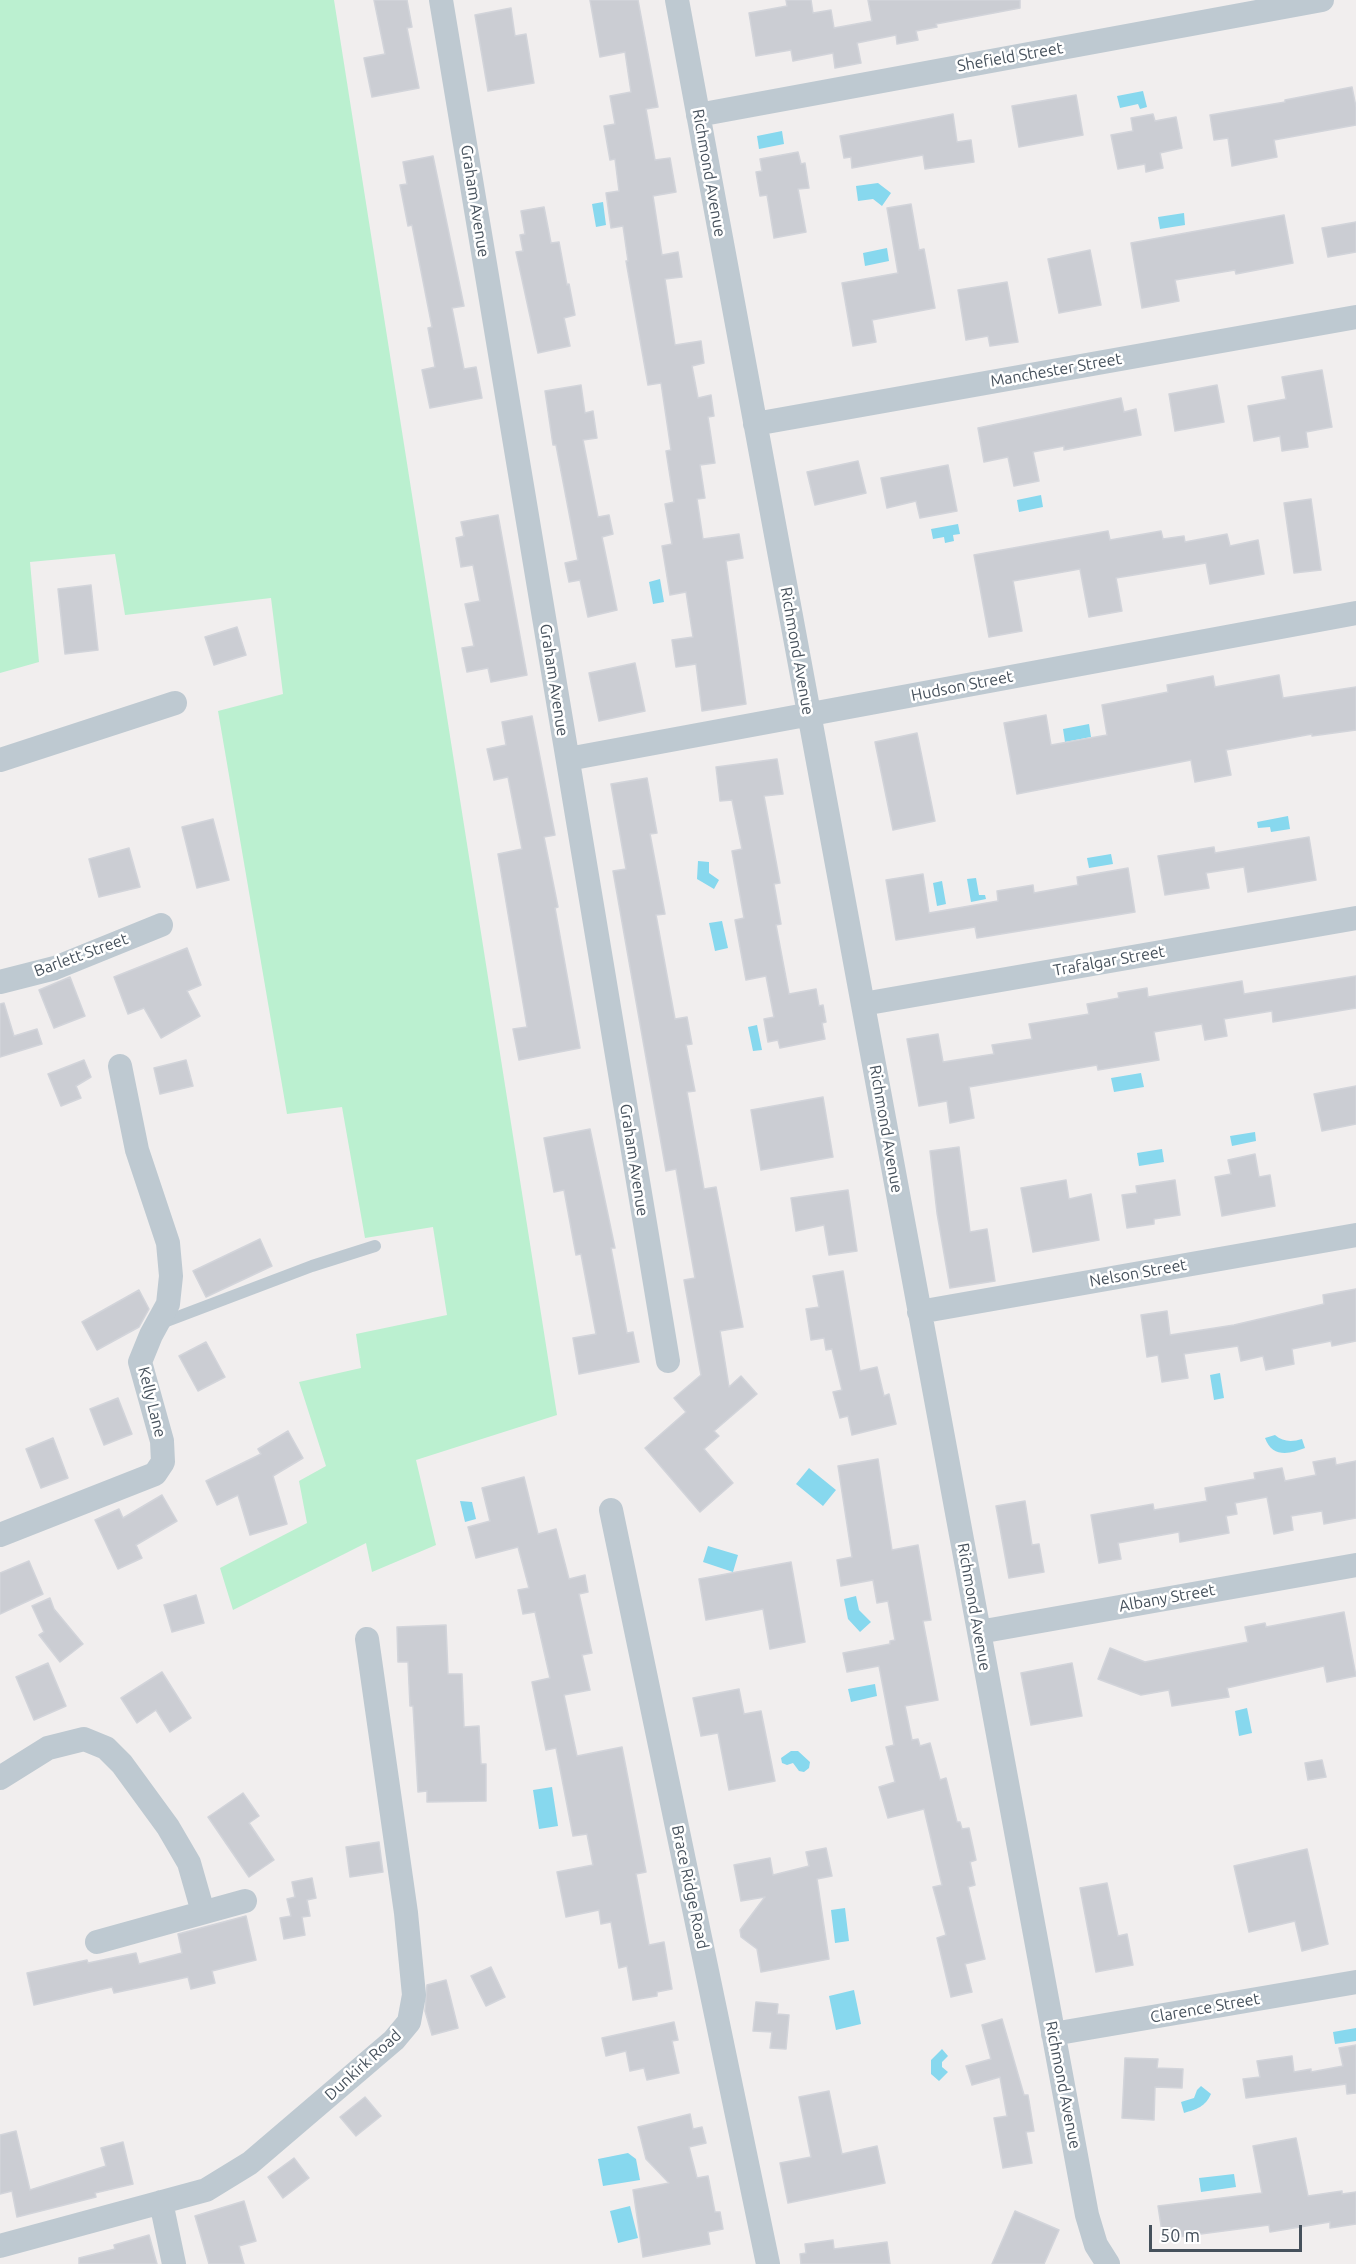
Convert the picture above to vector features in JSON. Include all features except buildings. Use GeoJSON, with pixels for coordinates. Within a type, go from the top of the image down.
{"type":"FeatureCollection","features":[{"type":"Feature","properties":{"kind":"street","name":"Graham Avenue"},"geometry":{"type":"LineString","coordinates":[[441,0],[668,1361]]}},
{"type":"Feature","properties":{"kind":"street","name":"Richmond Avenue"},"geometry":{"type":"LineString","coordinates":[[677,0],[1087,2215],[1091,2233],[1105,2260]]}},
{"type":"Feature","properties":{"kind":"street","name":"Shefield Street"},"geometry":{"type":"LineString","coordinates":[[698,115],[1322,0]]}},
{"type":"Feature","properties":{"kind":"street","name":"Manchester Street"},"geometry":{"type":"LineString","coordinates":[[756,424],[1356,317]]}},
{"type":"Feature","properties":{"kind":"street","name":"Hudson Street"},"geometry":{"type":"LineString","coordinates":[[567,759],[1356,613]]}},
{"type":"Feature","properties":{"kind":"street"},"geometry":{"type":"LineString","coordinates":[[0,760],[176,703]]}},
{"type":"Feature","properties":{"kind":"street","name":"Trafalgar Street"},"geometry":{"type":"LineString","coordinates":[[863,1004],[1356,918]]}},
{"type":"Feature","properties":{"kind":"street","name":"Barlett Street"},"geometry":{"type":"LineString","coordinates":[[0,982],[55,968],[161,926]]}},
{"type":"Feature","properties":{"kind":"street","name":"Kelly Lane"},"geometry":{"type":"LineString","coordinates":[[0,1535],[155,1474],[163,1462],[162,1441],[140,1362],[168,1304],[171,1276],[168,1243],[137,1150],[120,1066]]}},
{"type":"Feature","properties":{"kind":"street","name":"Nelson Street"},"geometry":{"type":"LineString","coordinates":[[920,1312],[1356,1235]]}},
{"type":"Feature","properties":{"kind":"street","name":"Brace Ridge Road"},"geometry":{"type":"LineString","coordinates":[[611,1510],[768,2264]]}},
{"type":"Feature","properties":{"kind":"street","name":"Albany Street"},"geometry":{"type":"LineString","coordinates":[[979,1632],[1356,1565]]}},
{"type":"Feature","properties":{"kind":"street","name":"Dunkirk Road"},"geometry":{"type":"LineString","coordinates":[[0,2246],[206,2190],[250,2163],[394,2040],[409,2022],[414,1995],[406,1912],[367,1639]]}},
{"type":"Feature","properties":{"kind":"street"},"geometry":{"type":"LineString","coordinates":[[0,1778],[48,1748],[84,1739],[106,1748],[139,1787],[189,1863],[203,1912]]}},
{"type":"Feature","properties":{"kind":"street"},"geometry":{"type":"LineString","coordinates":[[97,1942],[245,1901]]}},
{"type":"Feature","properties":{"kind":"street","name":"Clarence Street"},"geometry":{"type":"LineString","coordinates":[[1053,2034],[1356,1982]]}},
{"type":"Feature","properties":{"kind":"street"},"geometry":{"type":"LineString","coordinates":[[161,2202],[174,2264]]}},
{"type":"Feature","properties":{"kind":"lane"},"geometry":{"type":"LineString","coordinates":[[157,1324],[312,1266],[375,1246]]}},
{"type":"Feature","properties":{"kind":"green space"},"geometry":{"type":"Polygon","coordinates":[[[0,0],[334,0],[557,1415],[416,1460],[436,1545],[372,1572],[366,1543],[233,1610],[220,1568],[307,1523],[299,1481],[326,1466],[299,1382],[361,1368],[356,1334],[447,1315],[433,1227],[365,1238],[342,1107],[287,1114],[218,711],[283,694],[271,598],[125,615],[115,554],[30,562],[39,662],[0,673],[0,0]]]}},
{"type":"Feature","properties":{"kind":"water"},"geometry":{"type":"Polygon","coordinates":[[[1143,91],[1147,107],[1140,109],[1138,104],[1120,108],[1117,96],[1143,91]]]}},
{"type":"Feature","properties":{"kind":"water"},"geometry":{"type":"Polygon","coordinates":[[[782,131],[784,144],[759,149],[757,136],[782,131]]]}},
{"type":"Feature","properties":{"kind":"water"},"geometry":{"type":"Polygon","coordinates":[[[878,183],[891,193],[882,206],[873,199],[858,201],[856,186],[878,183]]]}},
{"type":"Feature","properties":{"kind":"water"},"geometry":{"type":"Polygon","coordinates":[[[603,202],[606,225],[596,227],[592,204],[603,202]]]}},
{"type":"Feature","properties":{"kind":"water"},"geometry":{"type":"Polygon","coordinates":[[[1184,213],[1185,225],[1160,229],[1158,217],[1184,213]]]}},
{"type":"Feature","properties":{"kind":"water"},"geometry":{"type":"Polygon","coordinates":[[[887,248],[889,261],[865,266],[863,253],[887,248]]]}},
{"type":"Feature","properties":{"kind":"water"},"geometry":{"type":"Polygon","coordinates":[[[1041,495],[1043,507],[1019,512],[1017,500],[1041,495]]]}},
{"type":"Feature","properties":{"kind":"water"},"geometry":{"type":"Polygon","coordinates":[[[958,524],[960,534],[953,535],[954,541],[945,543],[944,537],[933,539],[931,529],[958,524]]]}},
{"type":"Feature","properties":{"kind":"water"},"geometry":{"type":"Polygon","coordinates":[[[660,579],[664,602],[653,604],[649,582],[660,579]]]}},
{"type":"Feature","properties":{"kind":"water"},"geometry":{"type":"Polygon","coordinates":[[[1089,724],[1091,737],[1065,742],[1063,729],[1089,724]]]}},
{"type":"Feature","properties":{"kind":"water"},"geometry":{"type":"Polygon","coordinates":[[[1288,816],[1290,829],[1271,832],[1270,827],[1258,828],[1257,822],[1288,816]]]}},
{"type":"Feature","properties":{"kind":"water"},"geometry":{"type":"Polygon","coordinates":[[[1111,854],[1113,864],[1089,868],[1087,858],[1111,854]]]}},
{"type":"Feature","properties":{"kind":"water"},"geometry":{"type":"Polygon","coordinates":[[[698,861],[709,862],[709,873],[719,880],[714,889],[697,879],[698,861]]]}},
{"type":"Feature","properties":{"kind":"water"},"geometry":{"type":"Polygon","coordinates":[[[976,878],[979,895],[985,895],[986,899],[971,902],[967,879],[976,878]]]}},
{"type":"Feature","properties":{"kind":"water"},"geometry":{"type":"Polygon","coordinates":[[[942,881],[946,904],[937,906],[933,883],[942,881]]]}},
{"type":"Feature","properties":{"kind":"water"},"geometry":{"type":"Polygon","coordinates":[[[722,921],[728,948],[715,951],[709,923],[722,921]]]}},
{"type":"Feature","properties":{"kind":"water"},"geometry":{"type":"Polygon","coordinates":[[[757,1025],[762,1050],[753,1051],[748,1027],[757,1025]]]}},
{"type":"Feature","properties":{"kind":"water"},"geometry":{"type":"Polygon","coordinates":[[[1141,1073],[1144,1087],[1114,1092],[1111,1078],[1141,1073]]]}},
{"type":"Feature","properties":{"kind":"water"},"geometry":{"type":"Polygon","coordinates":[[[1255,1132],[1256,1141],[1232,1146],[1230,1136],[1255,1132]]]}},
{"type":"Feature","properties":{"kind":"water"},"geometry":{"type":"Polygon","coordinates":[[[1162,1149],[1164,1162],[1139,1166],[1137,1153],[1162,1149]]]}},
{"type":"Feature","properties":{"kind":"water"},"geometry":{"type":"Polygon","coordinates":[[[1220,1373],[1224,1398],[1214,1400],[1210,1375],[1220,1373]]]}},
{"type":"Feature","properties":{"kind":"water"},"geometry":{"type":"Polygon","coordinates":[[[1275,1435],[1288,1441],[1302,1439],[1305,1448],[1288,1453],[1277,1452],[1272,1449],[1265,1438],[1275,1435]]]}},
{"type":"Feature","properties":{"kind":"water"},"geometry":{"type":"Polygon","coordinates":[[[809,1468],[836,1490],[823,1506],[796,1484],[809,1468]]]}},
{"type":"Feature","properties":{"kind":"water"},"geometry":{"type":"Polygon","coordinates":[[[460,1501],[472,1502],[476,1519],[465,1522],[460,1501]]]}},
{"type":"Feature","properties":{"kind":"water"},"geometry":{"type":"Polygon","coordinates":[[[708,1546],[738,1555],[733,1572],[703,1562],[708,1546]]]}},
{"type":"Feature","properties":{"kind":"water"},"geometry":{"type":"Polygon","coordinates":[[[856,1596],[859,1610],[871,1622],[860,1632],[848,1619],[844,1599],[856,1596]]]}},
{"type":"Feature","properties":{"kind":"water"},"geometry":{"type":"Polygon","coordinates":[[[875,1684],[877,1696],[851,1702],[848,1689],[875,1684]]]}},
{"type":"Feature","properties":{"kind":"water"},"geometry":{"type":"Polygon","coordinates":[[[1247,1708],[1252,1733],[1239,1736],[1235,1711],[1247,1708]]]}},
{"type":"Feature","properties":{"kind":"water"},"geometry":{"type":"Polygon","coordinates":[[[791,1751],[798,1751],[810,1762],[809,1768],[804,1772],[799,1771],[793,1763],[787,1765],[782,1763],[781,1758],[791,1751]]]}},
{"type":"Feature","properties":{"kind":"water"},"geometry":{"type":"Polygon","coordinates":[[[552,1787],[558,1826],[539,1829],[533,1790],[552,1787]]]}},
{"type":"Feature","properties":{"kind":"water"},"geometry":{"type":"Polygon","coordinates":[[[845,1908],[849,1941],[835,1943],[831,1910],[845,1908]]]}},
{"type":"Feature","properties":{"kind":"water"},"geometry":{"type":"Polygon","coordinates":[[[854,1990],[861,2024],[836,2030],[829,1996],[854,1990]]]}},
{"type":"Feature","properties":{"kind":"water"},"geometry":{"type":"Polygon","coordinates":[[[1356,2028],[1356,2041],[1335,2044],[1333,2032],[1356,2028]]]}},
{"type":"Feature","properties":{"kind":"water"},"geometry":{"type":"Polygon","coordinates":[[[942,2049],[948,2056],[942,2062],[942,2067],[948,2072],[939,2081],[931,2074],[931,2060],[942,2049]]]}},
{"type":"Feature","properties":{"kind":"water"},"geometry":{"type":"Polygon","coordinates":[[[1201,2086],[1211,2094],[1209,2098],[1200,2107],[1184,2113],[1181,2102],[1194,2098],[1201,2086]]]}},
{"type":"Feature","properties":{"kind":"water"},"geometry":{"type":"Polygon","coordinates":[[[628,2153],[636,2159],[640,2180],[603,2186],[598,2159],[628,2153]]]}},
{"type":"Feature","properties":{"kind":"water"},"geometry":{"type":"Polygon","coordinates":[[[1234,2174],[1236,2187],[1201,2192],[1199,2178],[1234,2174]]]}},
{"type":"Feature","properties":{"kind":"water"},"geometry":{"type":"Polygon","coordinates":[[[630,2206],[638,2238],[618,2243],[610,2211],[630,2206]]]}}]}
